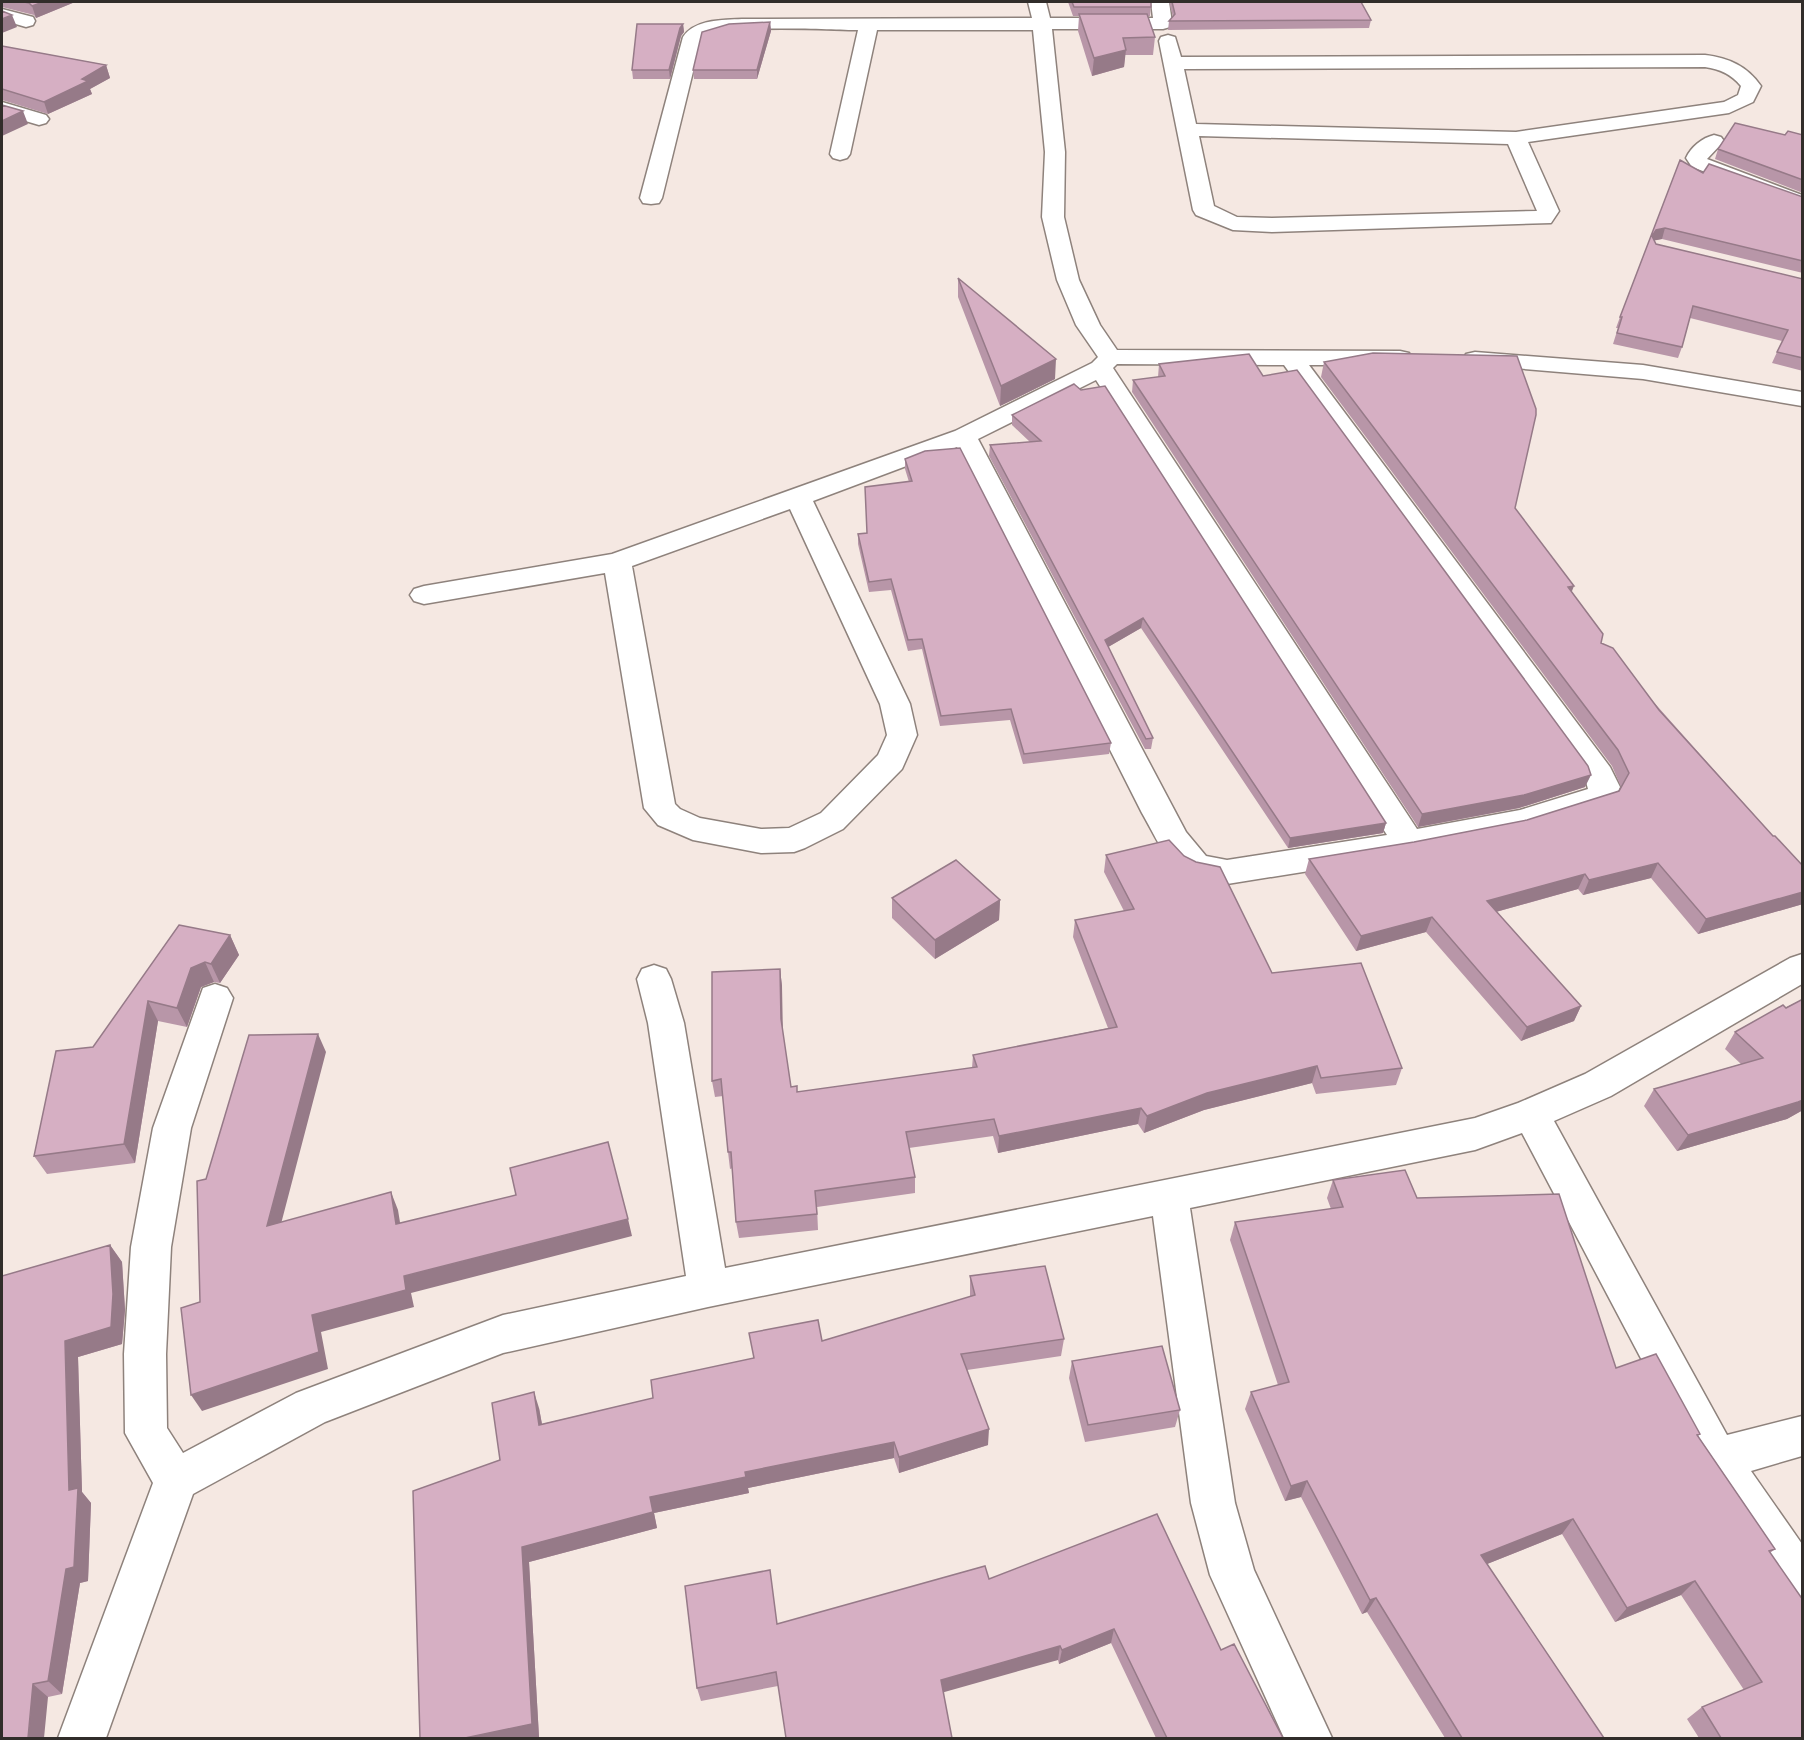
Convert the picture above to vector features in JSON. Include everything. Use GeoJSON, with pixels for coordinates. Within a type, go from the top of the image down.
{"type":"FeatureCollection","features":[{"type":"Feature","properties":{"kind":"street"},"geometry":{"type":"LineString","coordinates":[[1036,2],[1041,24],[1055,152],[1053,217],[1068,280],[1106,362],[1409,843]]}},
{"type":"Feature","properties":{"kind":"street"},"geometry":{"type":"LineString","coordinates":[[1160,2],[1204,210],[1233,223],[1272,225],[1543,218],[1548,211],[1516,138]]}},
{"type":"Feature","properties":{"kind":"street"},"geometry":{"type":"LineString","coordinates":[[2,14],[26,21]]}},
{"type":"Feature","properties":{"kind":"street"},"geometry":{"type":"LineString","coordinates":[[651,198],[692,37],[698,30],[742,26],[869,24],[1163,23]]}},
{"type":"Feature","properties":{"kind":"street"},"geometry":{"type":"LineString","coordinates":[[840,154],[869,24]]}},
{"type":"Feature","properties":{"kind":"street"},"geometry":{"type":"LineString","coordinates":[[1173,63],[1705,60],[1725,64],[1742,73],[1751,86],[1746,98],[1729,107],[1516,138],[1188,130]]}},
{"type":"Feature","properties":{"kind":"street"},"geometry":{"type":"LineString","coordinates":[[2,108],[39,119]]}},
{"type":"Feature","properties":{"kind":"street"},"geometry":{"type":"LineString","coordinates":[[1714,141],[1698,154],[1696,158],[1699,163],[1803,202]]}},
{"type":"Feature","properties":{"kind":"street"},"geometry":{"type":"LineString","coordinates":[[964,436],[1158,813],[1185,856],[1194,865],[1227,872],[1409,843],[1521,821],[1601,796],[1604,787],[1599,776],[1290,356]]}},
{"type":"Feature","properties":{"kind":"street"},"geometry":{"type":"LineString","coordinates":[[424,595],[617,562],[964,436],[1106,362],[1290,356],[1418,358]]}},
{"type":"Feature","properties":{"kind":"street"},"geometry":{"type":"LineString","coordinates":[[1453,358],[1643,372],[1803,399]]}},
{"type":"Feature","properties":{"kind":"street"},"geometry":{"type":"LineString","coordinates":[[617,562],[660,808],[669,817],[693,828],[761,841],[794,840],[832,821],[891,761],[902,735],[895,704],[798,497]]}},
{"type":"Feature","properties":{"kind":"street"},"geometry":{"type":"LineString","coordinates":[[82,1738],[176,1480],[311,1407],[503,1334],[708,1289],[1475,1134],[1531,1114],[1598,1085],[1803,968]]}},
{"type":"Feature","properties":{"kind":"street"},"geometry":{"type":"LineString","coordinates":[[654,979],[666,1023],[708,1289]]}},
{"type":"Feature","properties":{"kind":"street"},"geometry":{"type":"LineString","coordinates":[[176,1480],[146,1432],[145,1354],[151,1247],[172,1128],[215,998]]}},
{"type":"Feature","properties":{"kind":"street"},"geometry":{"type":"LineString","coordinates":[[1531,1114],[1717,1459],[1803,1581]]}},
{"type":"Feature","properties":{"kind":"street"},"geometry":{"type":"LineString","coordinates":[[1169,1195],[1212,1503],[1233,1575],[1308,1738]]}},
{"type":"Feature","properties":{"kind":"street"},"geometry":{"type":"LineString","coordinates":[[1717,1459],[1803,1436]]}},
{"type":"Feature","properties":{"kind":"building"},"geometry":{"type":"Polygon","coordinates":[[[24,2],[43,2],[32,6],[24,2]]]}},
{"type":"Feature","properties":{"kind":"building"},"geometry":{"type":"Polygon","coordinates":[[[1072,2],[1151,2],[1151,7],[1074,7],[1072,2]]]}},
{"type":"Feature","properties":{"kind":"building"},"geometry":{"type":"Polygon","coordinates":[[[1172,2],[1361,2],[1371,20],[1169,21],[1175,14],[1172,2]]]}},
{"type":"Feature","properties":{"kind":"building"},"geometry":{"type":"Polygon","coordinates":[[[2,11],[12,15],[2,19],[2,11]]]}},
{"type":"Feature","properties":{"kind":"building"},"geometry":{"type":"Polygon","coordinates":[[[1079,14],[1147,14],[1155,37],[1123,38],[1126,50],[1094,58],[1079,14]]]}},
{"type":"Feature","properties":{"kind":"building"},"geometry":{"type":"Polygon","coordinates":[[[770,22],[757,70],[693,70],[702,32],[729,24],[770,22]]]}},
{"type":"Feature","properties":{"kind":"building"},"geometry":{"type":"Polygon","coordinates":[[[637,24],[683,24],[669,70],[632,70],[637,24]]]}},
{"type":"Feature","properties":{"kind":"building"},"geometry":{"type":"Polygon","coordinates":[[[2,46],[106,65],[82,79],[88,81],[44,102],[2,89],[2,46]]]}},
{"type":"Feature","properties":{"kind":"building"},"geometry":{"type":"Polygon","coordinates":[[[2,105],[23,111],[2,121],[2,105]]]}},
{"type":"Feature","properties":{"kind":"building"},"geometry":{"type":"Polygon","coordinates":[[[1735,123],[1785,135],[1788,131],[1803,135],[1803,180],[1718,149],[1735,123]]]}},
{"type":"Feature","properties":{"kind":"building"},"geometry":{"type":"Polygon","coordinates":[[[1680,160],[1703,173],[1709,164],[1803,197],[1803,261],[1665,228],[1656,230],[1652,236],[1656,244],[1803,279],[1803,358],[1777,352],[1788,330],[1693,306],[1682,347],[1617,333],[1622,317],[1620,317],[1680,160]]]}},
{"type":"Feature","properties":{"kind":"building"},"geometry":{"type":"Polygon","coordinates":[[[958,278],[1056,359],[1001,386],[958,278]]]}},
{"type":"Feature","properties":{"kind":"building"},"geometry":{"type":"Polygon","coordinates":[[[1373,353],[1517,356],[1536,409],[1536,415],[1515,508],[1574,586],[1568,587],[1603,634],[1601,643],[1613,648],[1659,710],[1803,866],[1803,892],[1706,919],[1658,863],[1589,880],[1585,874],[1487,901],[1581,1006],[1527,1027],[1432,917],[1361,936],[1309,859],[1527,820],[1619,791],[1629,773],[1618,750],[1324,362],[1373,353]]]}},
{"type":"Feature","properties":{"kind":"building"},"geometry":{"type":"Polygon","coordinates":[[[1249,354],[1263,376],[1297,370],[1588,766],[1591,775],[1524,795],[1422,814],[1133,380],[1165,376],[1159,364],[1249,354]]]}},
{"type":"Feature","properties":{"kind":"building"},"geometry":{"type":"Polygon","coordinates":[[[1074,384],[1081,390],[1105,386],[1386,823],[1290,838],[1143,618],[1105,640],[1153,738],[1146,739],[990,445],[1041,441],[1012,415],[1074,384]]]}},
{"type":"Feature","properties":{"kind":"building"},"geometry":{"type":"Polygon","coordinates":[[[960,448],[1111,743],[1024,754],[1011,709],[941,716],[922,639],[908,640],[891,579],[869,582],[858,534],[867,533],[865,487],[912,481],[905,459],[925,451],[960,448]]]}},
{"type":"Feature","properties":{"kind":"building"},"geometry":{"type":"Polygon","coordinates":[[[1169,840],[1184,856],[1196,862],[1220,867],[1272,973],[1361,963],[1402,1068],[1321,1078],[1317,1066],[1207,1093],[1147,1116],[1141,1108],[999,1136],[994,1119],[906,1132],[915,1177],[815,1191],[817,1214],[736,1222],[731,1152],[728,1152],[721,1079],[712,1081],[712,972],[780,969],[781,1019],[791,1087],[797,1086],[797,1092],[977,1067],[973,1055],[1117,1027],[1075,920],[1134,909],[1106,855],[1169,840]]]}},
{"type":"Feature","properties":{"kind":"building"},"geometry":{"type":"Polygon","coordinates":[[[956,860],[1000,900],[935,940],[892,898],[956,860]]]}},
{"type":"Feature","properties":{"kind":"building"},"geometry":{"type":"Polygon","coordinates":[[[179,925],[230,935],[211,964],[205,962],[191,968],[177,1008],[148,1001],[124,1144],[34,1156],[56,1051],[93,1047],[179,925]]]}},
{"type":"Feature","properties":{"kind":"building"},"geometry":{"type":"Polygon","coordinates":[[[1803,999],[1803,1100],[1688,1135],[1654,1089],[1763,1058],[1735,1032],[1783,1005],[1786,1008],[1803,999]]]}},
{"type":"Feature","properties":{"kind":"building"},"geometry":{"type":"Polygon","coordinates":[[[318,1034],[267,1226],[391,1192],[396,1224],[516,1195],[510,1168],[608,1142],[628,1219],[404,1276],[406,1290],[312,1315],[319,1352],[191,1395],[181,1308],[200,1302],[197,1181],[206,1179],[249,1035],[318,1034]]]}},
{"type":"Feature","properties":{"kind":"building"},"geometry":{"type":"Polygon","coordinates":[[[1405,1170],[1417,1198],[1559,1194],[1616,1368],[1656,1354],[1700,1434],[1697,1435],[1775,1549],[1769,1551],[1803,1600],[1803,1738],[1721,1738],[1702,1707],[1762,1682],[1695,1581],[1627,1608],[1573,1519],[1481,1555],[1604,1738],[1462,1738],[1376,1598],[1370,1600],[1307,1481],[1291,1486],[1251,1392],[1289,1382],[1235,1222],[1343,1207],[1333,1180],[1405,1170]]]}},
{"type":"Feature","properties":{"kind":"building"},"geometry":{"type":"Polygon","coordinates":[[[110,1245],[113,1294],[111,1327],[65,1341],[69,1490],[78,1488],[74,1567],[66,1569],[48,1681],[33,1684],[28,1738],[2,1738],[2,1276],[110,1245]]]}},
{"type":"Feature","properties":{"kind":"building"},"geometry":{"type":"Polygon","coordinates":[[[1045,1266],[1064,1339],[961,1354],[989,1429],[899,1457],[894,1442],[745,1472],[746,1477],[650,1497],[653,1512],[522,1547],[532,1724],[465,1738],[420,1738],[413,1491],[500,1460],[492,1403],[534,1392],[539,1425],[653,1398],[651,1380],[754,1358],[749,1333],[818,1320],[822,1341],[975,1295],[970,1276],[1045,1266]]]}},
{"type":"Feature","properties":{"kind":"building"},"geometry":{"type":"Polygon","coordinates":[[[1162,1346],[1180,1410],[1088,1425],[1072,1361],[1162,1346]]]}},
{"type":"Feature","properties":{"kind":"building"},"geometry":{"type":"Polygon","coordinates":[[[1157,1514],[1221,1650],[1234,1644],[1283,1738],[1167,1738],[1114,1629],[1062,1650],[1060,1646],[941,1680],[952,1738],[786,1738],[776,1672],[697,1688],[685,1586],[770,1570],[777,1624],[985,1566],[989,1579],[1157,1514]]]}}]}
